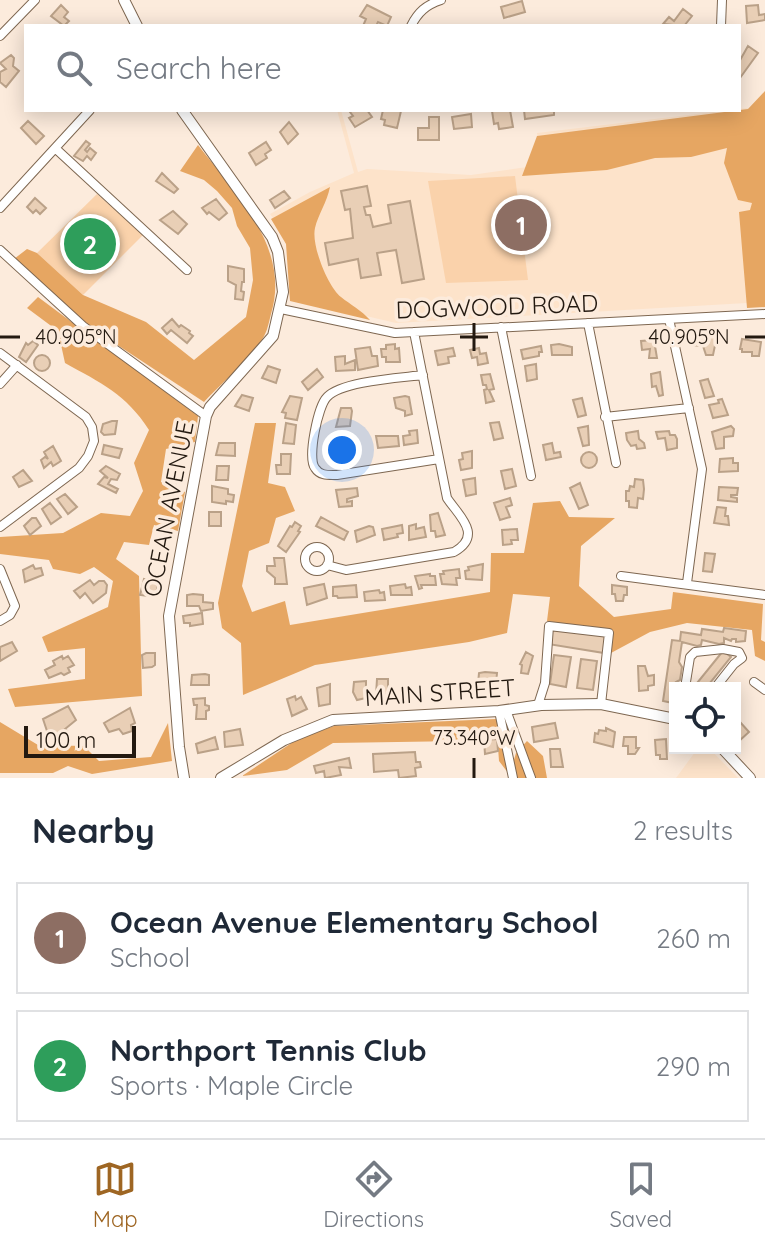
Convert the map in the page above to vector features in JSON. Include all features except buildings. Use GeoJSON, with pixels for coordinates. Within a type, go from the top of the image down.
{"type":"FeatureCollection","features":[{"type":"Feature","properties":{"kind":"main road"},"geometry":{"type":"LineString","coordinates":[[124,0],[136,24]]}},
{"type":"Feature","properties":{"kind":"main road","name":"OCEAN AVENUE"},"geometry":{"type":"LineString","coordinates":[[184,778],[169,616],[206,416],[210,407],[273,336],[283,292],[278,252],[272,237],[186,112]]}},
{"type":"Feature","properties":{"kind":"main road","name":"MAIN STREET"},"geometry":{"type":"LineString","coordinates":[[221,778],[284,740],[333,720],[538,705],[601,704],[669,715]]}},
{"type":"Feature","properties":{"kind":"main road"},"geometry":{"type":"LineString","coordinates":[[728,754],[750,778]]}},
{"type":"Feature","properties":{"kind":"street"},"geometry":{"type":"LineString","coordinates":[[0,36],[35,0]]}},
{"type":"Feature","properties":{"kind":"street"},"geometry":{"type":"LineString","coordinates":[[412,24],[428,5],[441,0]]}},
{"type":"Feature","properties":{"kind":"street"},"geometry":{"type":"LineString","coordinates":[[721,24],[722,0]]}},
{"type":"Feature","properties":{"kind":"street"},"geometry":{"type":"LineString","coordinates":[[0,208],[88,112]]}},
{"type":"Feature","properties":{"kind":"street"},"geometry":{"type":"LineString","coordinates":[[55,148],[187,270]]}},
{"type":"Feature","properties":{"kind":"street"},"geometry":{"type":"LineString","coordinates":[[0,250],[83,326],[206,416]]}},
{"type":"Feature","properties":{"kind":"street","name":"DOGWOOD ROAD"},"geometry":{"type":"LineString","coordinates":[[281,309],[371,329],[414,332],[765,314]]}},
{"type":"Feature","properties":{"kind":"street"},"geometry":{"type":"LineString","coordinates":[[669,319],[702,469],[687,583]]}},
{"type":"Feature","properties":{"kind":"street"},"geometry":{"type":"LineString","coordinates":[[588,323],[616,463]]}},
{"type":"Feature","properties":{"kind":"street"},"geometry":{"type":"LineString","coordinates":[[501,327],[531,476]]}},
{"type":"Feature","properties":{"kind":"street"},"geometry":{"type":"LineString","coordinates":[[327,565],[346,570],[454,552],[464,547],[468,537],[463,516],[447,498],[414,332]]}},
{"type":"Feature","properties":{"kind":"street"},"geometry":{"type":"LineString","coordinates":[[0,353],[86,417],[92,427],[94,441],[79,468],[0,527]]}},
{"type":"Feature","properties":{"kind":"street"},"geometry":{"type":"LineString","coordinates":[[0,384],[17,365]]}},
{"type":"Feature","properties":{"kind":"street"},"geometry":{"type":"LineString","coordinates":[[423,375],[340,388],[327,397],[320,410],[311,461],[316,471],[324,475],[337,475],[439,459]]}},
{"type":"Feature","properties":{"kind":"street"},"geometry":{"type":"LineString","coordinates":[[605,417],[689,408]]}},
{"type":"Feature","properties":{"kind":"street"},"geometry":{"type":"LineString","coordinates":[[0,569],[15,606],[10,615],[0,621]]}},
{"type":"Feature","properties":{"kind":"street"},"geometry":{"type":"LineString","coordinates":[[621,576],[765,595]]}},
{"type":"Feature","properties":{"kind":"street"},"geometry":{"type":"LineString","coordinates":[[538,705],[545,683],[549,626],[609,633],[601,704]]}},
{"type":"Feature","properties":{"kind":"street"},"geometry":{"type":"LineString","coordinates":[[686,682],[690,657],[695,652],[723,649],[739,652],[742,658],[720,682]]}},
{"type":"Feature","properties":{"kind":"street"},"geometry":{"type":"LineString","coordinates":[[754,682],[765,690]]}},
{"type":"Feature","properties":{"kind":"street"},"geometry":{"type":"LineString","coordinates":[[502,710],[513,778]]}},
{"type":"Feature","properties":{"kind":"street"},"geometry":{"type":"LineString","coordinates":[[502,710],[531,778]]}},
{"type":"Feature","properties":{"kind":"shaded area"},"geometry":{"type":"Polygon","coordinates":[[[765,91],[765,307],[747,308],[739,212],[750,210],[752,203],[738,200],[724,163],[727,148],[691,157],[655,158],[607,170],[522,176],[537,136],[748,109],[765,91]]]}},
{"type":"Feature","properties":{"kind":"shaded area"},"geometry":{"type":"Polygon","coordinates":[[[765,106],[765,302],[396,323],[293,299],[286,237],[270,214],[354,173],[338,112],[342,112],[358,172],[367,169],[471,175],[541,165],[537,133],[714,112],[741,112],[741,109],[765,106]]]}},
{"type":"Feature","properties":{"kind":"shaded area"},"geometry":{"type":"Polygon","coordinates":[[[198,145],[256,223],[267,244],[275,290],[263,338],[204,402],[84,323],[14,259],[27,249],[37,253],[83,295],[146,322],[194,360],[246,317],[253,280],[250,248],[237,226],[232,208],[204,180],[180,171],[198,145]]]}},
{"type":"Feature","properties":{"kind":"shaded area"},"geometry":{"type":"Polygon","coordinates":[[[515,176],[528,280],[446,283],[428,181],[515,176]]]}},
{"type":"Feature","properties":{"kind":"shaded area"},"geometry":{"type":"Polygon","coordinates":[[[330,187],[315,228],[318,255],[336,292],[370,320],[290,301],[286,244],[271,219],[330,187]]]}},
{"type":"Feature","properties":{"kind":"shaded area"},"geometry":{"type":"Polygon","coordinates":[[[97,194],[143,235],[83,295],[37,253],[97,194]]]}},
{"type":"Feature","properties":{"kind":"shaded area"},"geometry":{"type":"Polygon","coordinates":[[[38,297],[198,416],[195,442],[166,449],[161,482],[185,492],[178,531],[154,525],[149,545],[124,542],[116,559],[139,576],[142,696],[15,707],[8,689],[85,679],[85,648],[48,652],[42,637],[108,607],[113,581],[94,567],[80,574],[53,569],[49,560],[0,554],[0,537],[63,533],[101,513],[130,516],[143,491],[134,463],[149,430],[122,398],[65,363],[58,331],[27,308],[38,297]]]}},
{"type":"Feature","properties":{"kind":"shaded area"},"geometry":{"type":"Polygon","coordinates":[[[255,423],[276,423],[268,483],[285,487],[295,511],[276,518],[269,543],[249,551],[242,586],[252,612],[285,601],[290,625],[490,592],[491,553],[524,553],[533,503],[560,501],[569,517],[615,518],[581,546],[579,586],[614,617],[671,609],[673,592],[763,604],[761,640],[765,642],[765,661],[755,656],[752,630],[687,623],[650,632],[611,653],[613,632],[547,621],[550,597],[513,594],[507,633],[469,642],[315,665],[243,695],[241,643],[222,628],[218,603],[255,423]]]}},
{"type":"Feature","properties":{"kind":"shaded area"},"geometry":{"type":"Polygon","coordinates":[[[496,719],[513,763],[516,753],[527,741],[543,756],[547,778],[512,778],[499,761],[497,734],[462,741],[333,743],[287,770],[242,776],[296,740],[334,726],[496,719]]]}},
{"type":"Feature","properties":{"kind":"shaded area"},"geometry":{"type":"Polygon","coordinates":[[[0,722],[38,745],[84,746],[99,761],[151,757],[168,723],[172,761],[92,774],[68,766],[53,773],[0,773],[0,722]]]}},
{"type":"Feature","properties":{"kind":"shaded area"},"geometry":{"type":"Polygon","coordinates":[[[694,754],[715,754],[738,778],[676,778],[694,754]]]}},
{"type":"Feature","properties":{"kind":"place","name":"Ocean Avenue Elementary School"},"geometry":{"type":"Point","coordinates":[521,225]}},
{"type":"Feature","properties":{"kind":"place","name":"Northport Tennis Club"},"geometry":{"type":"Point","coordinates":[90,244]}}]}
